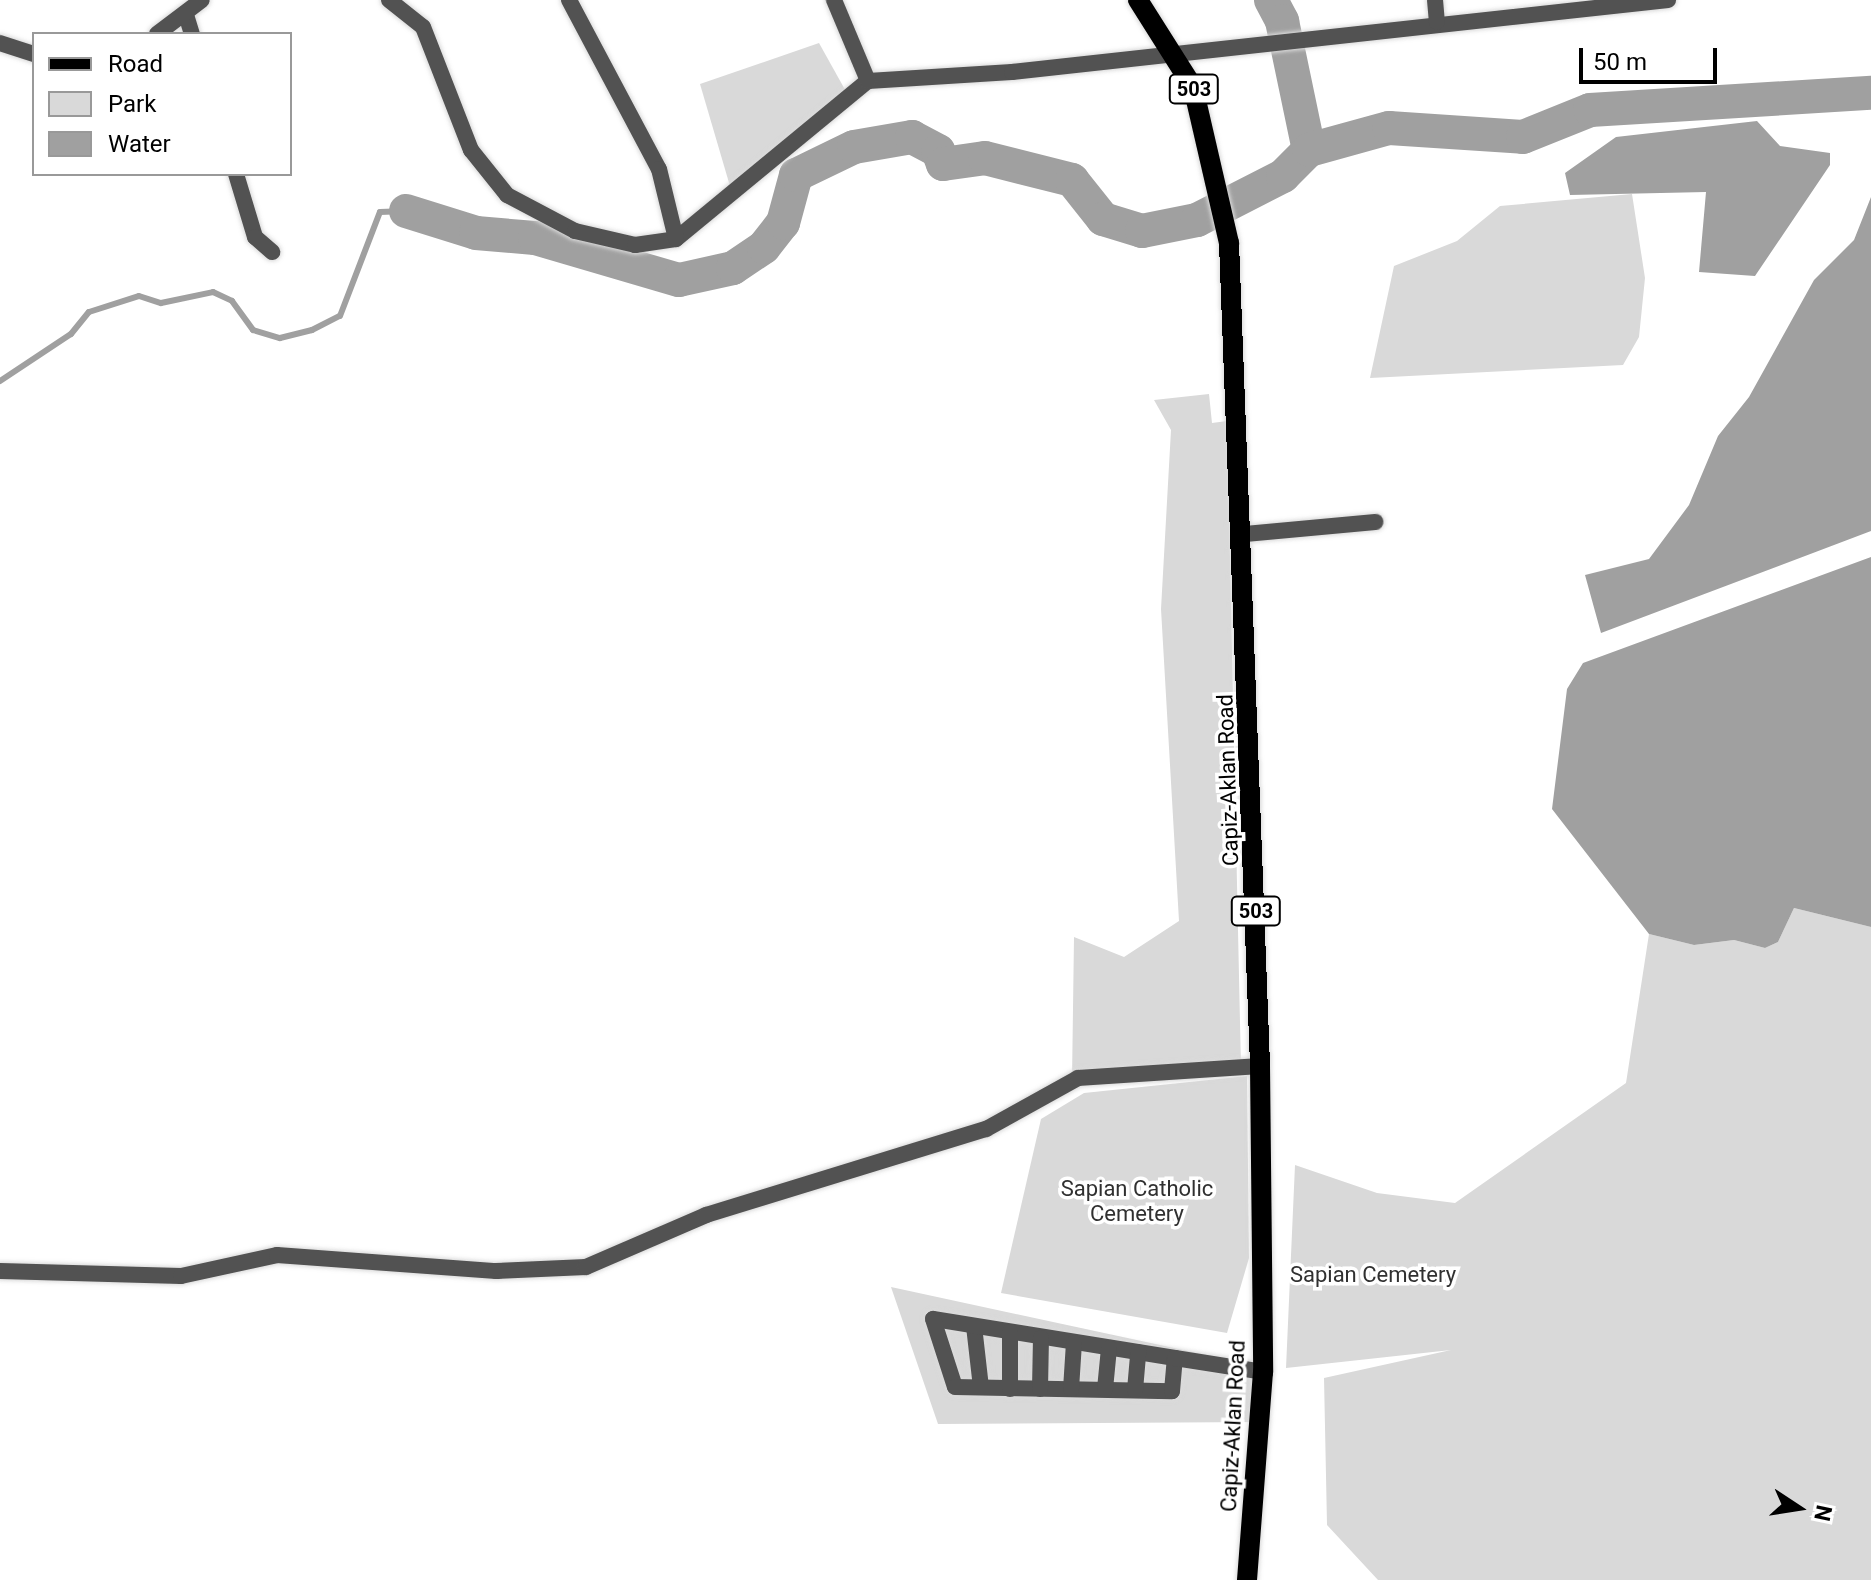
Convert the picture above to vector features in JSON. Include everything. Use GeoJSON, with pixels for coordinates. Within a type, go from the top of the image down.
{"type":"FeatureCollection","features":[{"type":"Feature","properties":{"kind":"main road","name":"Capiz-Aklan Road"},"geometry":{"type":"LineString","coordinates":[[1138,0],[1174,52],[1193,87],[1222,191],[1229,243],[1245,534],[1260,1066],[1263,1372],[1247,1580]]}},
{"type":"Feature","properties":{"kind":"street"},"geometry":{"type":"LineString","coordinates":[[165,32],[190,26],[202,0]]}},
{"type":"Feature","properties":{"kind":"street"},"geometry":{"type":"LineString","coordinates":[[389,0],[423,27],[471,150],[507,195],[575,231],[635,245],[676,239],[868,81],[1667,0]]}},
{"type":"Feature","properties":{"kind":"street"},"geometry":{"type":"LineString","coordinates":[[569,0],[659,169],[676,239]]}},
{"type":"Feature","properties":{"kind":"street"},"geometry":{"type":"LineString","coordinates":[[834,0],[868,81]]}},
{"type":"Feature","properties":{"kind":"street"},"geometry":{"type":"LineString","coordinates":[[1435,0],[1437,22]]}},
{"type":"Feature","properties":{"kind":"street"},"geometry":{"type":"LineString","coordinates":[[0,43],[32,53]]}},
{"type":"Feature","properties":{"kind":"street"},"geometry":{"type":"LineString","coordinates":[[237,176],[255,237],[272,252]]}},
{"type":"Feature","properties":{"kind":"street"},"geometry":{"type":"LineString","coordinates":[[1245,534],[1375,522]]}},
{"type":"Feature","properties":{"kind":"street"},"geometry":{"type":"LineString","coordinates":[[0,1271],[181,1276],[277,1255],[496,1271],[586,1267],[706,1215],[986,1129],[1078,1078],[1260,1066]]}},
{"type":"Feature","properties":{"kind":"street"},"geometry":{"type":"LineString","coordinates":[[1175,1358],[1172,1391],[955,1387],[933,1319],[1263,1372]]}},
{"type":"Feature","properties":{"kind":"street"},"geometry":{"type":"LineString","coordinates":[[974,1326],[981,1387]]}},
{"type":"Feature","properties":{"kind":"street"},"geometry":{"type":"LineString","coordinates":[[1010,1332],[1010,1389]]}},
{"type":"Feature","properties":{"kind":"street"},"geometry":{"type":"LineString","coordinates":[[1040,1389],[1041,1338]]}},
{"type":"Feature","properties":{"kind":"street"},"geometry":{"type":"LineString","coordinates":[[1071,1389],[1074,1343]]}},
{"type":"Feature","properties":{"kind":"street"},"geometry":{"type":"LineString","coordinates":[[1105,1389],[1109,1348]]}},
{"type":"Feature","properties":{"kind":"street"},"geometry":{"type":"LineString","coordinates":[[1135,1390],[1138,1352]]}},
{"type":"Feature","properties":{"kind":"green space"},"geometry":{"type":"Polygon","coordinates":[[[819,43],[853,104],[732,193],[700,84],[819,43]]]}},
{"type":"Feature","properties":{"kind":"green space"},"geometry":{"type":"Polygon","coordinates":[[[1632,194],[1645,278],[1639,337],[1623,365],[1370,378],[1394,266],[1457,241],[1500,206],[1632,194]]]}},
{"type":"Feature","properties":{"kind":"green space"},"geometry":{"type":"Polygon","coordinates":[[[1209,394],[1212,423],[1227,421],[1241,1068],[1072,1080],[1074,937],[1124,957],[1179,921],[1161,609],[1171,430],[1154,400],[1209,394]]]}},
{"type":"Feature","properties":{"kind":"green space","name":"Sapian Cemetery"},"geometry":{"type":"Polygon","coordinates":[[[1794,908],[1871,927],[1871,1580],[1378,1580],[1327,1525],[1324,1378],[1451,1350],[1286,1368],[1295,1165],[1377,1193],[1455,1203],[1626,1083],[1649,934],[1694,945],[1734,940],[1765,948],[1778,942],[1794,908]]]}},
{"type":"Feature","properties":{"kind":"green space","name":"Sapian Catholic Cemetery"},"geometry":{"type":"Polygon","coordinates":[[[1247,1076],[1249,1258],[1227,1333],[1001,1293],[1041,1119],[1084,1093],[1247,1076]]]}},
{"type":"Feature","properties":{"kind":"green space"},"geometry":{"type":"Polygon","coordinates":[[[891,1287],[1262,1367],[1259,1422],[938,1424],[891,1287]]]}},
{"type":"Feature","properties":{"kind":"water"},"geometry":{"type":"Polygon","coordinates":[[[1757,121],[1780,146],[1830,153],[1830,165],[1755,276],[1699,272],[1706,192],[1570,195],[1565,173],[1616,137],[1757,121]]]}},
{"type":"Feature","properties":{"kind":"water"},"geometry":{"type":"Polygon","coordinates":[[[1871,197],[1871,531],[1601,633],[1585,575],[1649,559],[1689,505],[1718,436],[1749,397],[1814,280],[1854,240],[1871,197]]]}},
{"type":"Feature","properties":{"kind":"water"},"geometry":{"type":"Polygon","coordinates":[[[1871,557],[1871,927],[1794,908],[1778,942],[1765,948],[1734,940],[1694,945],[1649,934],[1552,809],[1567,689],[1583,663],[1871,557]]]}},
{"type":"Feature","properties":{"kind":"waterway"},"geometry":{"type":"LineString","coordinates":[[1271,0],[1282,21],[1309,150]]}},
{"type":"Feature","properties":{"kind":"waterway"},"geometry":{"type":"LineString","coordinates":[[406,211],[476,233],[535,238],[679,280],[733,268],[764,247],[783,223],[796,175],[854,147],[912,137],[938,151],[943,164],[985,158],[1072,180],[1103,219],[1142,231],[1197,220],[1283,176],[1309,150],[1389,128],[1523,137],[1590,110],[1871,93]]}},
{"type":"Feature","properties":{"kind":"waterway"},"geometry":{"type":"LineString","coordinates":[[0,381],[71,334],[89,312],[139,296],[161,303],[213,292],[232,301],[253,330],[280,338],[312,330],[340,316],[380,212],[406,211]]}}]}
